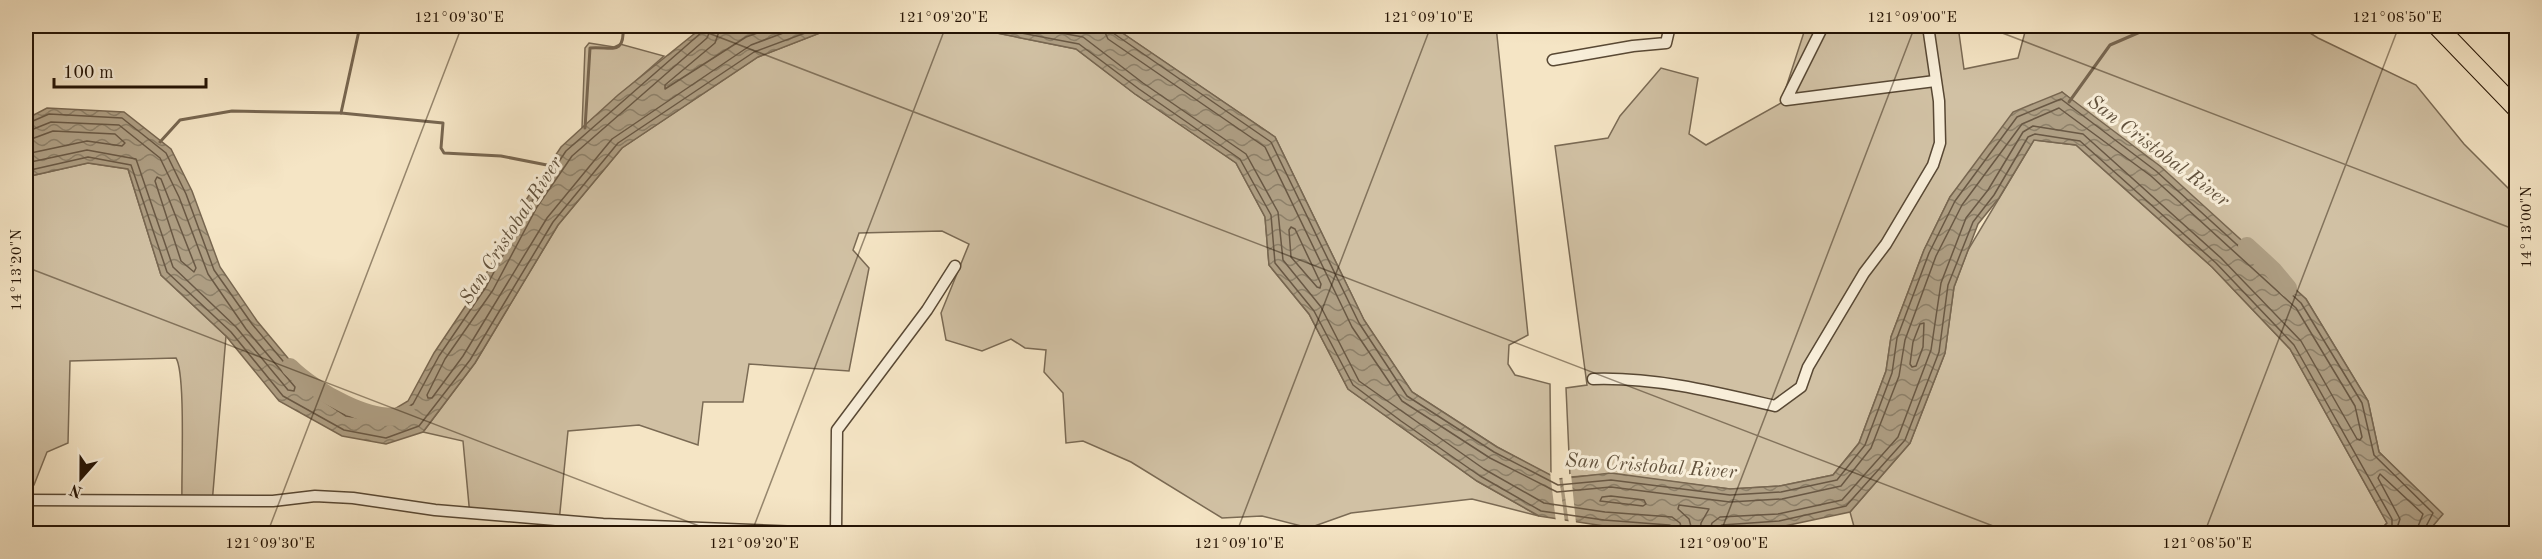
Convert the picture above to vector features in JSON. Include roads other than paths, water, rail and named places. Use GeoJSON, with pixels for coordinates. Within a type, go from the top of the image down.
{"type":"FeatureCollection","features":[{"type":"Feature","properties":{"kind":"highway"},"geometry":{"type":"LineString","coordinates":[[2437,26],[2517,108]]}},
{"type":"Feature","properties":{"kind":"street"},"geometry":{"type":"LineString","coordinates":[[1553,60],[1632,46],[1666,44],[1670,26]]}},
{"type":"Feature","properties":{"kind":"street"},"geometry":{"type":"LineString","coordinates":[[1823,26],[1806,64],[1784,99],[1787,101],[1935,81]]}},
{"type":"Feature","properties":{"kind":"street"},"geometry":{"type":"LineString","coordinates":[[1593,379],[1631,378],[1711,391],[1775,406],[1801,387],[1808,367],[1858,282],[1886,244],[1933,165],[1940,143],[1940,101],[1928,26]]}},
{"type":"Feature","properties":{"kind":"street"},"geometry":{"type":"LineString","coordinates":[[836,532],[837,430],[927,310],[955,266]]}},
{"type":"Feature","properties":{"kind":"street"},"geometry":{"type":"LineString","coordinates":[[26,500],[273,501],[315,496],[353,498],[435,510],[603,524],[850,534]]}},
{"type":"Feature","properties":{"kind":"water"},"geometry":{"type":"Polygon","coordinates":[[[704,26],[867,26],[830,29],[758,57],[622,148],[558,225],[475,363],[423,432],[386,444],[342,436],[279,401],[226,336],[161,275],[128,169],[88,163],[26,177],[26,119],[47,108],[124,112],[171,149],[192,191],[220,267],[257,321],[312,387],[348,411],[383,416],[408,401],[434,353],[481,283],[526,200],[561,147],[618,95],[704,26]]]}},
{"type":"Feature","properties":{"kind":"water"},"geometry":{"type":"Polygon","coordinates":[[[962,26],[1112,26],[1275,137],[1364,320],[1412,392],[1497,447],[1558,479],[1611,473],[1730,489],[1780,486],[1833,475],[1859,443],[1886,371],[1891,337],[1924,250],[1950,197],[2013,112],[2062,92],[2160,166],[2306,299],[2368,401],[2379,452],[2443,514],[2427,533],[2377,533],[2387,523],[2290,349],[2212,267],[2076,145],[2034,140],[1999,198],[1978,224],[1954,287],[1945,353],[1910,443],[1850,512],[1780,527],[1693,532],[1604,526],[1539,516],[1477,481],[1348,389],[1309,314],[1269,265],[1265,217],[1236,163],[1135,94],[1076,49],[962,26]]]}},
{"type":"Feature","properties":{"kind":"waterway"},"geometry":{"type":"LineString","coordinates":[[341,113],[360,26]]}},
{"type":"Feature","properties":{"kind":"waterway"},"geometry":{"type":"LineString","coordinates":[[585,128],[590,48],[619,46],[622,42],[623,26]]}},
{"type":"Feature","properties":{"kind":"waterway"},"geometry":{"type":"LineString","coordinates":[[2069,102],[2110,45],[2154,26]]}},
{"type":"Feature","properties":{"kind":"waterway"},"geometry":{"type":"LineString","coordinates":[[160,142],[180,120],[232,111],[341,113],[443,123],[441,148],[444,153],[501,156],[552,166]]}},
{"type":"Feature","properties":{"kind":"waterway","name":"San Cristobal River"},"geometry":{"type":"LineString","coordinates":[[2247,246],[2273,270],[2288,288]]}},
{"type":"Feature","properties":{"kind":"waterway","name":"San Cristobal River"},"geometry":{"type":"LineString","coordinates":[[290,367],[313,386],[362,411],[393,417],[407,414]]}}]}
